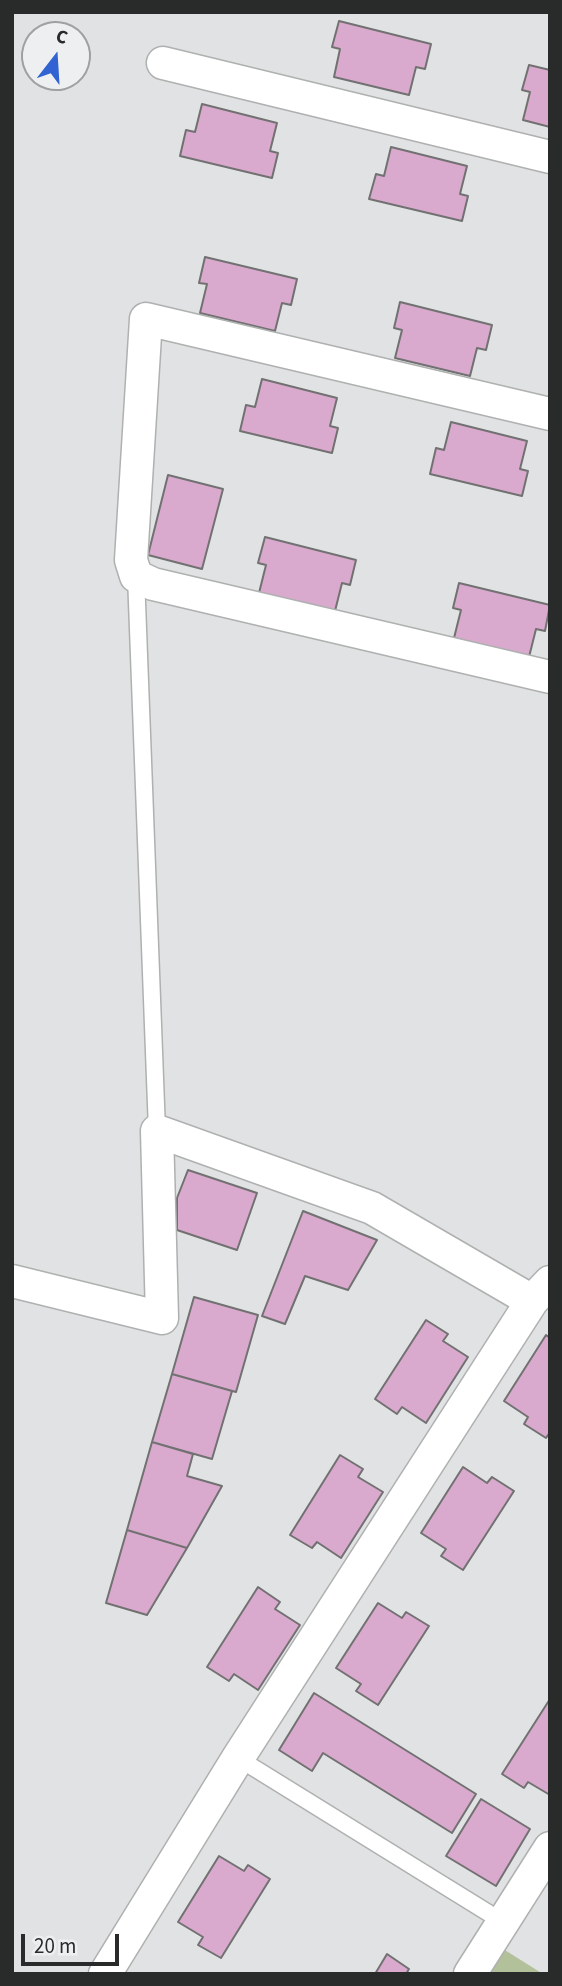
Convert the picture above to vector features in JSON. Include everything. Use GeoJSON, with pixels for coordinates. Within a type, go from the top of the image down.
{"type":"FeatureCollection","features":[{"type":"Feature","properties":{"kind":"street"},"geometry":{"type":"LineString","coordinates":[[163,63],[550,157]]}},
{"type":"Feature","properties":{"kind":"street"},"geometry":{"type":"LineString","coordinates":[[550,414],[146,319],[131,560],[136,576],[153,584],[550,677]]}},
{"type":"Feature","properties":{"kind":"street"},"geometry":{"type":"LineString","coordinates":[[12,1280],[162,1318],[157,1131],[373,1208],[541,1291],[238,1758],[105,1974]]}},
{"type":"Feature","properties":{"kind":"street"},"geometry":{"type":"LineString","coordinates":[[470,1974],[550,1849]]}},
{"type":"Feature","properties":{"kind":"lane"},"geometry":{"type":"LineString","coordinates":[[136,576],[157,1131]]}},
{"type":"Feature","properties":{"kind":"lane"},"geometry":{"type":"LineString","coordinates":[[238,1758],[503,1922]]}},
{"type":"Feature","properties":{"kind":"green space"},"geometry":{"type":"Polygon","coordinates":[[[500,1947],[543,1974],[484,1974],[500,1947]]]}},
{"type":"Feature","properties":{"kind":"building"},"geometry":{"type":"Polygon","coordinates":[[[339,21],[431,44],[425,69],[416,67],[409,95],[334,77],[340,49],[332,47],[339,21]]]}},
{"type":"Feature","properties":{"kind":"building"},"geometry":{"type":"Polygon","coordinates":[[[529,65],[550,70],[550,127],[523,120],[530,92],[522,90],[529,65]]]}},
{"type":"Feature","properties":{"kind":"building"},"geometry":{"type":"Polygon","coordinates":[[[202,104],[277,123],[270,151],[278,153],[272,178],[180,156],[186,130],[195,132],[202,104]]]}},
{"type":"Feature","properties":{"kind":"building"},"geometry":{"type":"Polygon","coordinates":[[[391,147],[467,166],[460,194],[468,196],[462,221],[369,199],[376,174],[384,176],[391,147]]]}},
{"type":"Feature","properties":{"kind":"building"},"geometry":{"type":"Polygon","coordinates":[[[205,257],[297,279],[291,305],[282,303],[275,331],[200,313],[207,284],[199,283],[205,257]]]}},
{"type":"Feature","properties":{"kind":"building"},"geometry":{"type":"Polygon","coordinates":[[[400,302],[492,325],[486,350],[477,348],[470,376],[395,358],[402,330],[394,328],[400,302]]]}},
{"type":"Feature","properties":{"kind":"building"},"geometry":{"type":"Polygon","coordinates":[[[262,379],[337,398],[330,426],[338,428],[332,453],[240,431],[246,405],[255,407],[262,379]]]}},
{"type":"Feature","properties":{"kind":"building"},"geometry":{"type":"Polygon","coordinates":[[[451,422],[527,441],[520,469],[528,471],[522,496],[430,474],[436,448],[444,450],[451,422]]]}},
{"type":"Feature","properties":{"kind":"building"},"geometry":{"type":"Polygon","coordinates":[[[168,475],[223,489],[202,569],[148,555],[168,475]]]}},
{"type":"Feature","properties":{"kind":"building"},"geometry":{"type":"Polygon","coordinates":[[[265,537],[356,560],[350,585],[342,583],[335,611],[259,593],[266,565],[258,563],[265,537]]]}},
{"type":"Feature","properties":{"kind":"building"},"geometry":{"type":"Polygon","coordinates":[[[459,583],[550,605],[545,631],[536,629],[529,657],[454,638],[461,610],[453,608],[459,583]]]}},
{"type":"Feature","properties":{"kind":"building"},"geometry":{"type":"Polygon","coordinates":[[[188,1170],[257,1193],[237,1250],[177,1230],[177,1198],[188,1170]]]}},
{"type":"Feature","properties":{"kind":"building"},"geometry":{"type":"Polygon","coordinates":[[[303,1211],[377,1240],[348,1290],[305,1276],[285,1324],[262,1316],[303,1211]]]}},
{"type":"Feature","properties":{"kind":"building"},"geometry":{"type":"Polygon","coordinates":[[[194,1297],[258,1315],[236,1392],[172,1374],[194,1297]]]}},
{"type":"Feature","properties":{"kind":"building"},"geometry":{"type":"Polygon","coordinates":[[[426,1320],[448,1334],[443,1341],[468,1357],[426,1423],[402,1407],[397,1414],[375,1399],[426,1320]]]}},
{"type":"Feature","properties":{"kind":"building"},"geometry":{"type":"Polygon","coordinates":[[[546,1335],[550,1338],[550,1432],[546,1438],[524,1424],[528,1417],[504,1401],[546,1335]]]}},
{"type":"Feature","properties":{"kind":"building"},"geometry":{"type":"Polygon","coordinates":[[[172,1374],[232,1391],[212,1459],[152,1442],[172,1374]]]}},
{"type":"Feature","properties":{"kind":"building"},"geometry":{"type":"Polygon","coordinates":[[[152,1442],[193,1454],[187,1476],[222,1486],[187,1548],[127,1530],[152,1442]]]}},
{"type":"Feature","properties":{"kind":"building"},"geometry":{"type":"Polygon","coordinates":[[[340,1455],[363,1469],[358,1477],[383,1492],[341,1558],[317,1542],[312,1548],[290,1535],[340,1455]]]}},
{"type":"Feature","properties":{"kind":"building"},"geometry":{"type":"Polygon","coordinates":[[[463,1467],[487,1483],[492,1477],[514,1491],[463,1570],[441,1556],[446,1549],[421,1533],[463,1467]]]}},
{"type":"Feature","properties":{"kind":"building"},"geometry":{"type":"Polygon","coordinates":[[[127,1530],[187,1548],[147,1615],[106,1603],[127,1530]]]}},
{"type":"Feature","properties":{"kind":"building"},"geometry":{"type":"Polygon","coordinates":[[[258,1587],[280,1602],[275,1609],[300,1625],[258,1690],[234,1674],[229,1681],[207,1667],[258,1587]]]}},
{"type":"Feature","properties":{"kind":"building"},"geometry":{"type":"Polygon","coordinates":[[[378,1603],[402,1618],[406,1612],[429,1626],[378,1705],[356,1691],[361,1684],[336,1668],[378,1603]]]}},
{"type":"Feature","properties":{"kind":"building"},"geometry":{"type":"Polygon","coordinates":[[[314,1693],[476,1794],[452,1833],[323,1753],[312,1771],[279,1750],[314,1693]]]}},
{"type":"Feature","properties":{"kind":"building"},"geometry":{"type":"Polygon","coordinates":[[[550,1699],[550,1795],[528,1782],[524,1788],[502,1774],[550,1699]]]}},
{"type":"Feature","properties":{"kind":"building"},"geometry":{"type":"Polygon","coordinates":[[[481,1799],[530,1829],[496,1886],[446,1856],[481,1799]]]}},
{"type":"Feature","properties":{"kind":"building"},"geometry":{"type":"Polygon","coordinates":[[[219,1856],[244,1871],[248,1865],[270,1879],[221,1958],[198,1945],[203,1937],[178,1922],[219,1856]]]}},
{"type":"Feature","properties":{"kind":"building"},"geometry":{"type":"Polygon","coordinates":[[[387,1954],[409,1969],[406,1974],[375,1974],[387,1954]]]}}]}
